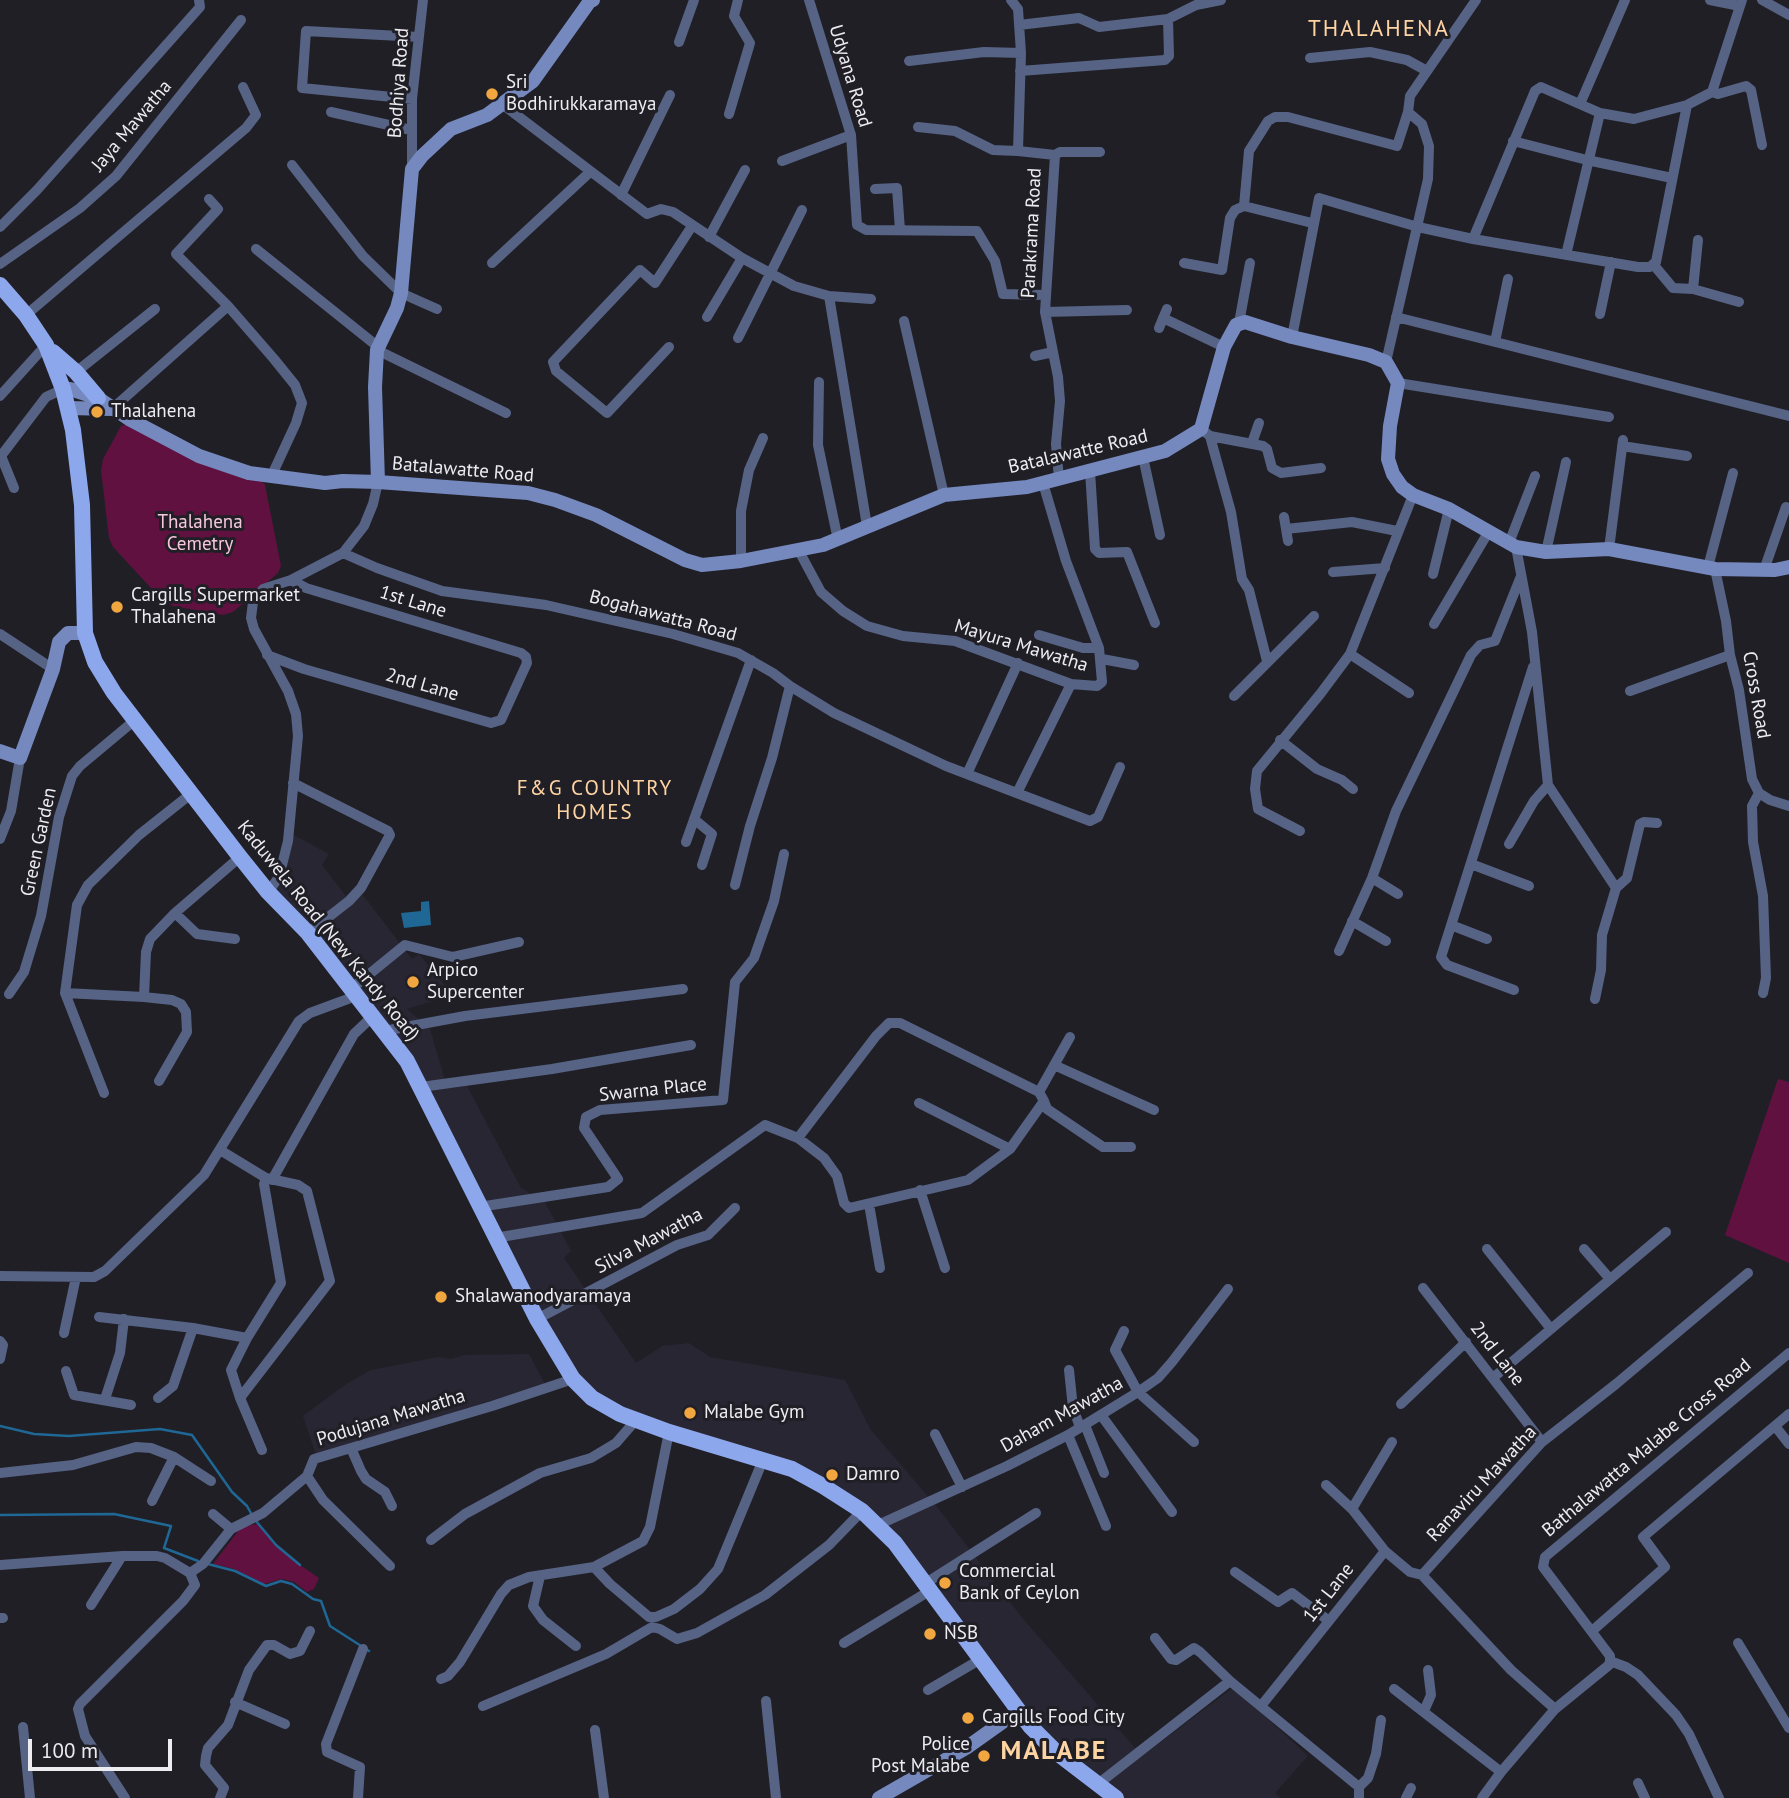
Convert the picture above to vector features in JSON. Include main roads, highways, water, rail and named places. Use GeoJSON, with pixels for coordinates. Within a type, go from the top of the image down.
{"type":"FeatureCollection","features":[{"type":"Feature","properties":{"kind":"main road","name":"Kaduwela Road (New Kandy Road)"},"geometry":{"type":"LineString","coordinates":[[0,285],[26,315],[46,345],[64,389],[82,505],[85,633],[103,676],[240,857],[268,892],[308,933],[407,1061],[537,1320],[573,1379],[603,1406],[669,1432],[806,1476],[862,1511],[878,1525],[929,1586],[1018,1711],[1057,1753],[1098,1791],[1116,1798]]}},
{"type":"Feature","properties":{"kind":"main road"},"geometry":{"type":"LineString","coordinates":[[46,345],[76,372],[98,398]]}},
{"type":"Feature","properties":{"kind":"water"},"geometry":{"type":"Polygon","coordinates":[[[429,901],[431,925],[404,928],[401,913],[421,911],[421,902],[429,901]]]}},
{"type":"Feature","properties":{"kind":"waterway"},"geometry":{"type":"LineString","coordinates":[[0,1426],[34,1434],[69,1436],[160,1429],[192,1435],[232,1492],[247,1506],[252,1515]]}},
{"type":"Feature","properties":{"kind":"waterway"},"geometry":{"type":"LineString","coordinates":[[0,1515],[114,1514],[171,1526],[164,1548],[198,1561]]}},
{"type":"Feature","properties":{"kind":"waterway"},"geometry":{"type":"LineString","coordinates":[[256,1521],[276,1545],[300,1565]]}},
{"type":"Feature","properties":{"kind":"waterway"},"geometry":{"type":"LineString","coordinates":[[208,1564],[235,1571],[266,1586],[281,1581],[292,1584],[313,1599],[321,1601],[330,1626],[369,1651]]}},
{"type":"Feature","properties":{"kind":"place","name":"Sri Bodhirukkaramaya"},"geometry":{"type":"Point","coordinates":[492,94]}},
{"type":"Feature","properties":{"kind":"place","name":"Thalahena"},"geometry":{"type":"Point","coordinates":[97,412]}},
{"type":"Feature","properties":{"kind":"place","name":"Cargills Supermarket Thalahena"},"geometry":{"type":"Point","coordinates":[117,607]}},
{"type":"Feature","properties":{"kind":"place","name":"Arpico Supercenter"},"geometry":{"type":"Point","coordinates":[413,982]}},
{"type":"Feature","properties":{"kind":"place","name":"Shalawanodyaramaya"},"geometry":{"type":"Point","coordinates":[441,1297]}},
{"type":"Feature","properties":{"kind":"place","name":"Malabe Gym"},"geometry":{"type":"Point","coordinates":[690,1413]}},
{"type":"Feature","properties":{"kind":"place","name":"Damro"},"geometry":{"type":"Point","coordinates":[832,1475]}},
{"type":"Feature","properties":{"kind":"place","name":"Commercial Bank of Ceylon"},"geometry":{"type":"Point","coordinates":[945,1583]}},
{"type":"Feature","properties":{"kind":"place","name":"NSB"},"geometry":{"type":"Point","coordinates":[930,1634]}},
{"type":"Feature","properties":{"kind":"place","name":"Cargills Food City"},"geometry":{"type":"Point","coordinates":[968,1718]}},
{"type":"Feature","properties":{"kind":"place","name":"Police Post Malabe"},"geometry":{"type":"Point","coordinates":[984,1756]}},
{"type":"Feature","properties":{"kind":"district","name":"THALAHENA"},"geometry":{"type":"Point","coordinates":[1379,29]}},
{"type":"Feature","properties":{"kind":"district","name":"F&G COUNTRY HOMES"},"geometry":{"type":"Point","coordinates":[595,801]}},
{"type":"Feature","properties":{"kind":"district","name":"MALABE"},"geometry":{"type":"Point","coordinates":[1054,1752]}},
{"type":"Feature","properties":{"kind":"park label","name":"Thalahena Cemetry"},"geometry":{"type":"Point","coordinates":[200,534]}}]}
